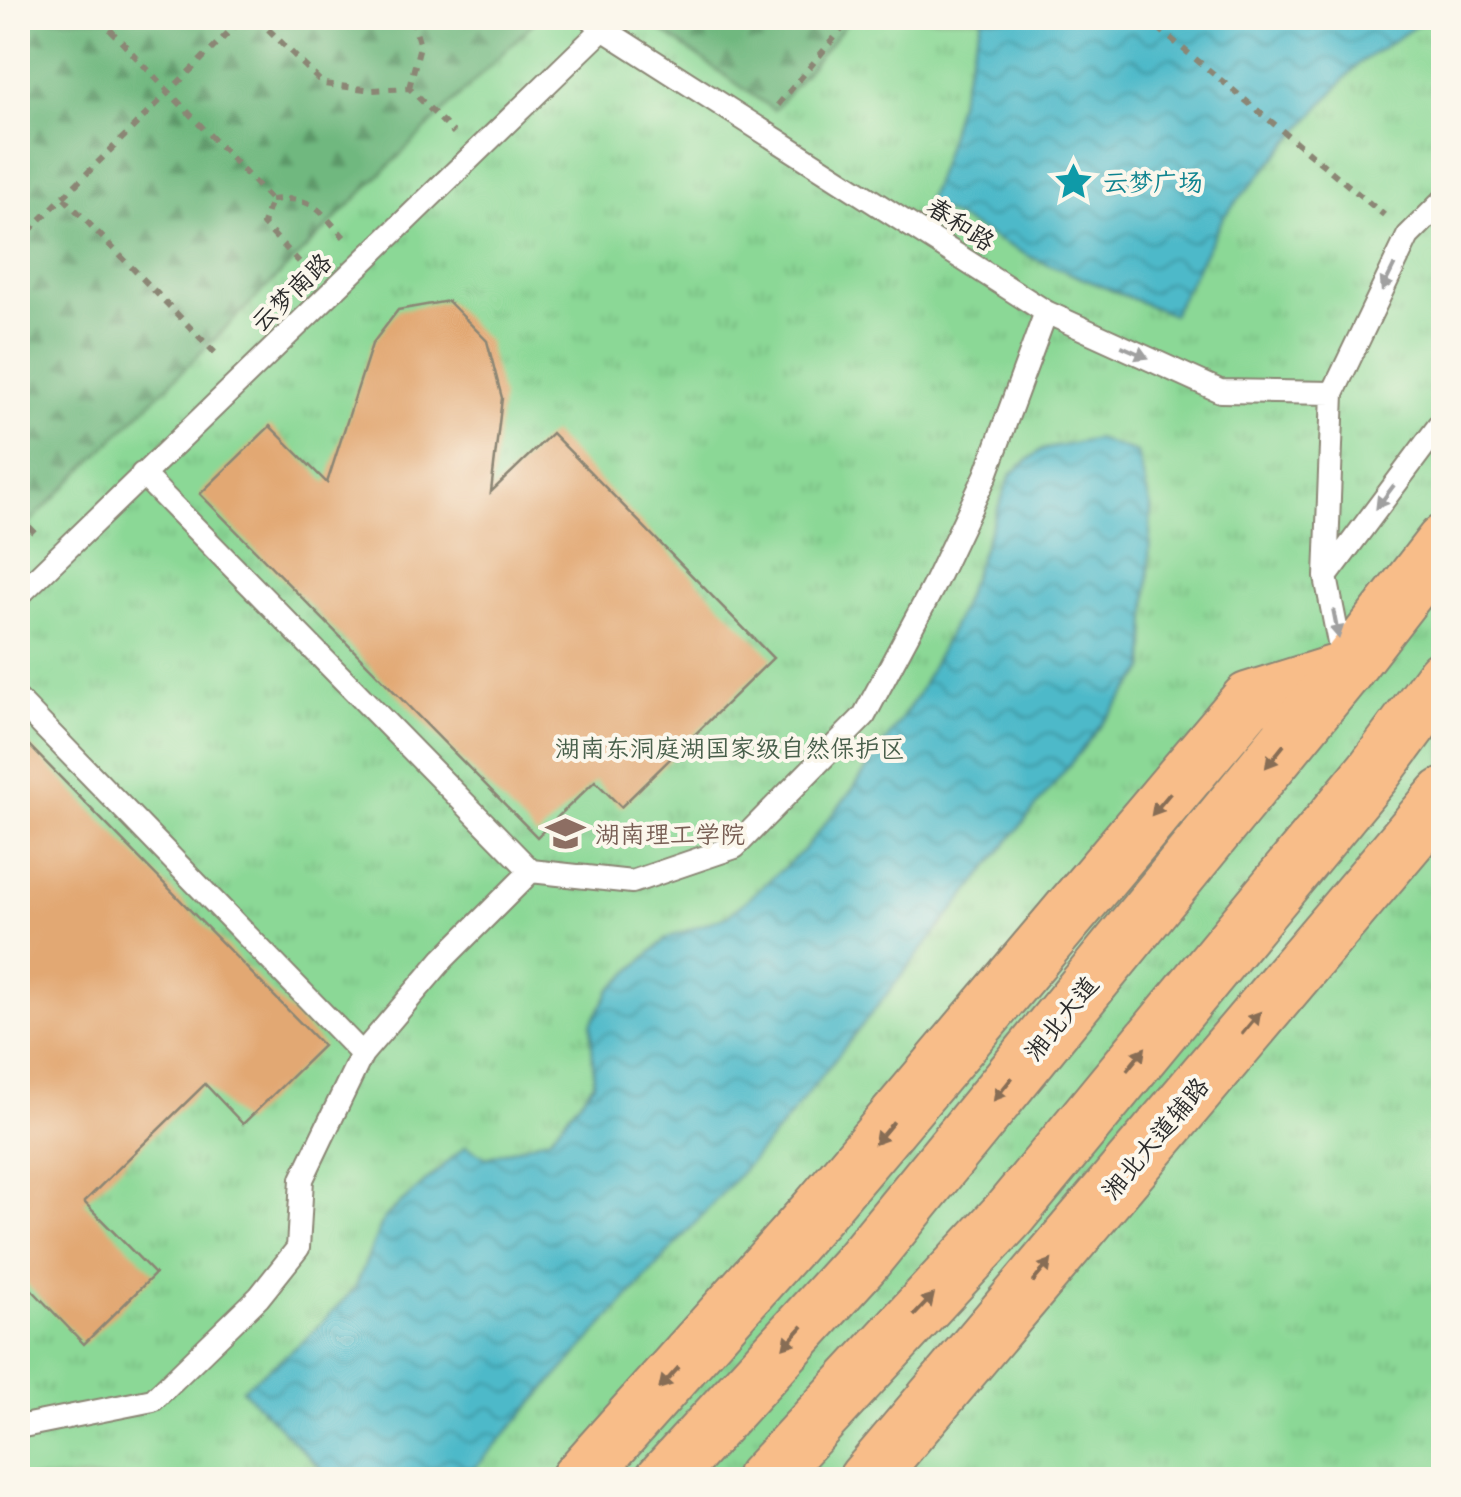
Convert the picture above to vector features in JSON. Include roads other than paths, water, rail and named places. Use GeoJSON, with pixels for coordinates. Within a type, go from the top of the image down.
{"type":"FeatureCollection","features":[{"type":"Feature","properties":{"kind":"main road","name":"湘北大道"},"geometry":{"type":"LineString","coordinates":[[663,1480],[861,1263],[1345,670],[1444,542]]}},
{"type":"Feature","properties":{"kind":"main road"},"geometry":{"type":"LineString","coordinates":[[578,1480],[818,1211],[1249,700],[1345,670]]}},
{"type":"Feature","properties":{"kind":"main road"},"geometry":{"type":"LineString","coordinates":[[763,1480],[1008,1214],[1362,785],[1444,677]]}},
{"type":"Feature","properties":{"kind":"main road","name":"湘北大道辅路"},"geometry":{"type":"LineString","coordinates":[[866,1480],[1444,796]]}},
{"type":"Feature","properties":{"kind":"lane","name":"春和路"},"geometry":{"type":"LineString","coordinates":[[597,23],[1046,312],[1220,391],[1333,392]]}},
{"type":"Feature","properties":{"kind":"lane","name":"云梦南路"},"geometry":{"type":"LineString","coordinates":[[18,596],[474,154],[597,23]]}},
{"type":"Feature","properties":{"kind":"lane"},"geometry":{"type":"LineString","coordinates":[[1345,670],[1326,577],[1333,392],[1408,236],[1444,200]]}},
{"type":"Feature","properties":{"kind":"lane"},"geometry":{"type":"LineString","coordinates":[[142,474],[531,871],[632,882],[735,847],[864,716],[932,589],[986,475],[1046,312]]}},
{"type":"Feature","properties":{"kind":"lane"},"geometry":{"type":"LineString","coordinates":[[1326,577],[1444,419]]}},
{"type":"Feature","properties":{"kind":"lane"},"geometry":{"type":"LineString","coordinates":[[18,700],[362,1054]]}},
{"type":"Feature","properties":{"kind":"lane"},"geometry":{"type":"LineString","coordinates":[[18,1427],[153,1400],[259,1297],[298,1248],[302,1179],[362,1054],[443,959],[531,871]]}},
{"type":"Feature","properties":{"kind":"water","name":"云梦广场"},"geometry":{"type":"Polygon","coordinates":[[[983,18],[1428,18],[1358,64],[1224,216],[1172,315],[1033,258],[926,202],[983,18]]]}},
{"type":"Feature","properties":{"kind":"water"},"geometry":{"type":"Polygon","coordinates":[[[1096,439],[1137,453],[1151,508],[1145,670],[777,1132],[465,1479],[331,1479],[242,1389],[305,1340],[355,1288],[384,1218],[466,1146],[487,1158],[550,1137],[594,1083],[591,1024],[611,989],[667,938],[729,915],[803,851],[853,789],[917,696],[957,617],[1011,474],[1041,450],[1096,439]]]}},
{"type":"Feature","properties":{"kind":"place","name":"云梦广场"},"geometry":{"type":"Point","coordinates":[1073,182]}},
{"type":"Feature","properties":{"kind":"place","name":"湖南理工学院"},"geometry":{"type":"Point","coordinates":[565,834]}},
{"type":"Feature","properties":{"kind":"park label","name":"湖南东洞庭湖国家级自然保护区"},"geometry":{"type":"Point","coordinates":[730,748]}}]}
